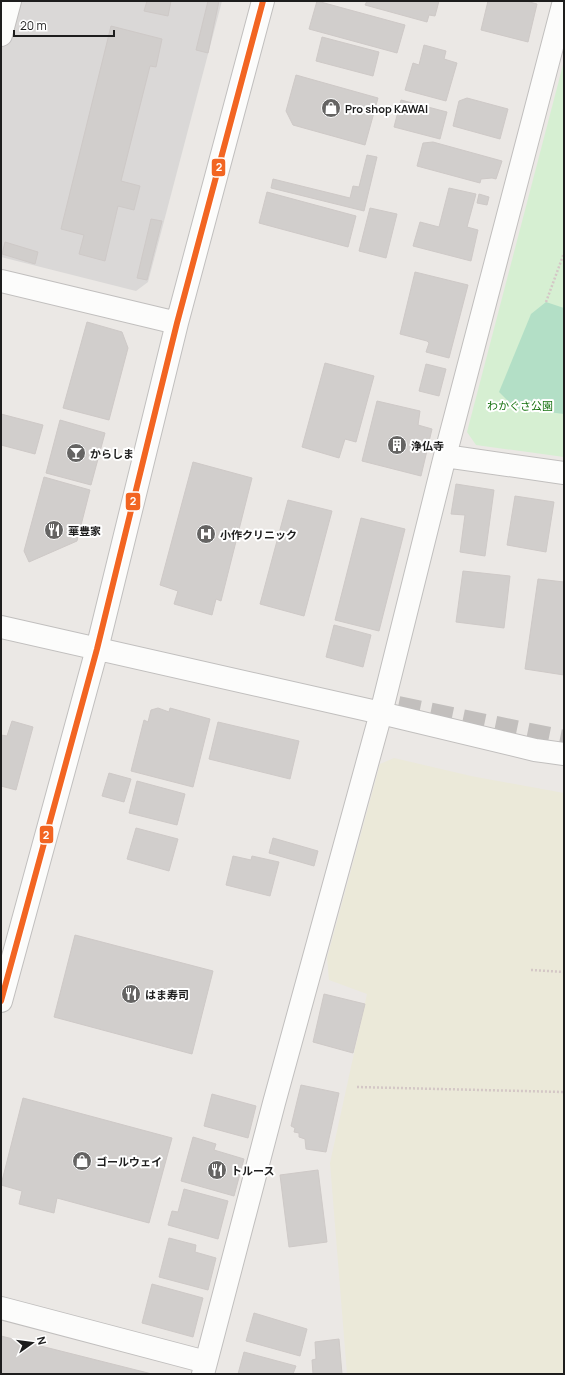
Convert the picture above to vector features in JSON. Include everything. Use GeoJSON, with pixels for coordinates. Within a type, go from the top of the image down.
{"type":"FeatureCollection","features":[{"type":"Feature","properties":{"kind":"street"},"geometry":{"type":"LineString","coordinates":[[1,35],[10,1]]}},
{"type":"Feature","properties":{"kind":"street"},"geometry":{"type":"LineString","coordinates":[[1,1001],[97,649],[177,323],[263,1]]}},
{"type":"Feature","properties":{"kind":"street"},"geometry":{"type":"LineString","coordinates":[[1,1308],[204,1368],[381,712],[445,456],[564,1]]}},
{"type":"Feature","properties":{"kind":"street"},"geometry":{"type":"LineString","coordinates":[[1,281],[177,323]]}},
{"type":"Feature","properties":{"kind":"street"},"geometry":{"type":"LineString","coordinates":[[445,456],[564,473]]}},
{"type":"Feature","properties":{"kind":"street"},"geometry":{"type":"LineString","coordinates":[[1,627],[381,712],[535,750],[564,754]]}},
{"type":"Feature","properties":{"kind":"path"},"geometry":{"type":"LineString","coordinates":[[546,302],[564,253]]}},
{"type":"Feature","properties":{"kind":"path"},"geometry":{"type":"LineString","coordinates":[[530,970],[564,972]]}},
{"type":"Feature","properties":{"kind":"path"},"geometry":{"type":"LineString","coordinates":[[357,1087],[564,1092]]}},
{"type":"Feature","properties":{"kind":"shaded area"},"geometry":{"type":"Polygon","coordinates":[[[1,1],[222,1],[148,282],[136,291],[1,257],[1,1]]]}},
{"type":"Feature","properties":{"kind":"shaded area"},"geometry":{"type":"Polygon","coordinates":[[[394,758],[471,776],[564,793],[564,1374],[347,1374],[330,1163],[367,994],[329,980],[327,958],[380,764],[394,758]]]}},
{"type":"Feature","properties":{"kind":"green space","name":"わかぐさ公園"},"geometry":{"type":"Polygon","coordinates":[[[564,61],[564,457],[476,445],[467,432],[564,61]]]}},
{"type":"Feature","properties":{"kind":"green space"},"geometry":{"type":"Polygon","coordinates":[[[546,302],[564,308],[564,414],[515,408],[499,392],[531,314],[546,302]]]}},
{"type":"Feature","properties":{"kind":"building"},"geometry":{"type":"Polygon","coordinates":[[[147,1],[171,1],[168,16],[144,11],[147,1]]]}},
{"type":"Feature","properties":{"kind":"building"},"geometry":{"type":"Polygon","coordinates":[[[208,1],[219,1],[208,53],[196,50],[208,1]]]}},
{"type":"Feature","properties":{"kind":"building"},"geometry":{"type":"Polygon","coordinates":[[[317,1],[405,25],[397,53],[309,29],[317,1]]]}},
{"type":"Feature","properties":{"kind":"building"},"geometry":{"type":"Polygon","coordinates":[[[367,1],[439,1],[435,16],[429,15],[427,22],[365,5],[367,1]]]}},
{"type":"Feature","properties":{"kind":"building"},"geometry":{"type":"Polygon","coordinates":[[[488,1],[526,1],[537,4],[528,42],[481,30],[488,1]]]}},
{"type":"Feature","properties":{"kind":"building"},"geometry":{"type":"Polygon","coordinates":[[[111,26],[162,39],[156,67],[150,66],[121,181],[140,186],[134,210],[118,206],[105,261],[79,254],[84,235],[61,229],[111,26]]]}},
{"type":"Feature","properties":{"kind":"building"},"geometry":{"type":"Polygon","coordinates":[[[322,37],[379,52],[373,76],[316,61],[322,37]]]}},
{"type":"Feature","properties":{"kind":"building"},"geometry":{"type":"Polygon","coordinates":[[[424,45],[446,51],[444,59],[457,63],[446,101],[405,90],[413,63],[419,65],[424,45]]]}},
{"type":"Feature","properties":{"kind":"building"},"geometry":{"type":"Polygon","coordinates":[[[296,75],[378,98],[365,145],[293,125],[286,111],[296,75]]]}},
{"type":"Feature","properties":{"kind":"building"},"geometry":{"type":"Polygon","coordinates":[[[467,98],[508,109],[500,139],[453,126],[459,101],[467,98]]]}},
{"type":"Feature","properties":{"kind":"building"},"geometry":{"type":"Polygon","coordinates":[[[401,100],[447,112],[440,139],[394,127],[401,100]]]}},
{"type":"Feature","properties":{"kind":"building"},"geometry":{"type":"Polygon","coordinates":[[[433,142],[502,161],[496,179],[481,179],[480,183],[417,166],[423,143],[433,142]]]}},
{"type":"Feature","properties":{"kind":"building"},"geometry":{"type":"Polygon","coordinates":[[[367,155],[377,157],[364,211],[271,188],[273,179],[350,198],[353,186],[359,187],[367,155]]]}},
{"type":"Feature","properties":{"kind":"building"},"geometry":{"type":"Polygon","coordinates":[[[449,188],[476,194],[467,227],[478,230],[471,261],[413,246],[420,222],[439,227],[449,188]]]}},
{"type":"Feature","properties":{"kind":"building"},"geometry":{"type":"Polygon","coordinates":[[[267,192],[356,216],[348,247],[259,223],[267,192]]]}},
{"type":"Feature","properties":{"kind":"building"},"geometry":{"type":"Polygon","coordinates":[[[479,194],[489,197],[487,205],[477,203],[479,194]]]}},
{"type":"Feature","properties":{"kind":"building"},"geometry":{"type":"Polygon","coordinates":[[[370,208],[397,214],[386,258],[359,251],[370,208]]]}},
{"type":"Feature","properties":{"kind":"building"},"geometry":{"type":"Polygon","coordinates":[[[151,219],[162,221],[147,280],[137,278],[151,219]]]}},
{"type":"Feature","properties":{"kind":"building"},"geometry":{"type":"Polygon","coordinates":[[[5,242],[38,252],[35,264],[2,254],[5,242]]]}},
{"type":"Feature","properties":{"kind":"building"},"geometry":{"type":"Polygon","coordinates":[[[415,272],[468,285],[449,358],[426,352],[429,343],[427,341],[400,334],[415,272]]]}},
{"type":"Feature","properties":{"kind":"building"},"geometry":{"type":"Polygon","coordinates":[[[87,322],[122,332],[128,348],[109,420],[63,408],[87,322]]]}},
{"type":"Feature","properties":{"kind":"building"},"geometry":{"type":"Polygon","coordinates":[[[325,363],[374,376],[356,442],[345,439],[339,458],[302,447],[325,363]]]}},
{"type":"Feature","properties":{"kind":"building"},"geometry":{"type":"Polygon","coordinates":[[[426,364],[446,369],[439,396],[419,391],[426,364]]]}},
{"type":"Feature","properties":{"kind":"building","name":"浄仏寺"},"geometry":{"type":"Polygon","coordinates":[[[377,401],[420,411],[418,425],[432,429],[421,476],[362,461],[377,401]]]}},
{"type":"Feature","properties":{"kind":"building"},"geometry":{"type":"Polygon","coordinates":[[[1,414],[43,425],[35,454],[1,445],[1,414]]]}},
{"type":"Feature","properties":{"kind":"building"},"geometry":{"type":"Polygon","coordinates":[[[60,420],[105,433],[91,485],[46,473],[60,420]]]}},
{"type":"Feature","properties":{"kind":"building"},"geometry":{"type":"Polygon","coordinates":[[[193,462],[252,478],[221,601],[216,599],[212,615],[174,604],[178,591],[160,585],[193,462]]]}},
{"type":"Feature","properties":{"kind":"building"},"geometry":{"type":"Polygon","coordinates":[[[44,477],[90,490],[77,541],[29,562],[24,551],[44,477]]]}},
{"type":"Feature","properties":{"kind":"building"},"geometry":{"type":"Polygon","coordinates":[[[456,484],[494,490],[485,556],[460,552],[465,515],[451,514],[456,484]]]}},
{"type":"Feature","properties":{"kind":"building"},"geometry":{"type":"Polygon","coordinates":[[[515,496],[554,502],[546,552],[507,545],[515,496]]]}},
{"type":"Feature","properties":{"kind":"building"},"geometry":{"type":"Polygon","coordinates":[[[288,500],[332,511],[304,616],[260,604],[288,500]]]}},
{"type":"Feature","properties":{"kind":"building"},"geometry":{"type":"Polygon","coordinates":[[[361,518],[405,529],[379,631],[335,620],[361,518]]]}},
{"type":"Feature","properties":{"kind":"building"},"geometry":{"type":"Polygon","coordinates":[[[463,571],[510,576],[504,628],[456,622],[463,571]]]}},
{"type":"Feature","properties":{"kind":"building"},"geometry":{"type":"Polygon","coordinates":[[[538,579],[564,582],[564,675],[525,669],[538,579]]]}},
{"type":"Feature","properties":{"kind":"building"},"geometry":{"type":"Polygon","coordinates":[[[334,625],[371,635],[363,667],[326,657],[334,625]]]}},
{"type":"Feature","properties":{"kind":"building"},"geometry":{"type":"Polygon","coordinates":[[[158,708],[169,712],[170,708],[210,719],[193,787],[131,771],[144,720],[148,722],[151,710],[158,708]]]}},
{"type":"Feature","properties":{"kind":"building"},"geometry":{"type":"Polygon","coordinates":[[[12,721],[33,727],[16,790],[1,786],[1,735],[7,736],[12,721]]]}},
{"type":"Feature","properties":{"kind":"building"},"geometry":{"type":"Polygon","coordinates":[[[218,722],[299,741],[290,779],[209,759],[218,722]]]}},
{"type":"Feature","properties":{"kind":"building"},"geometry":{"type":"Polygon","coordinates":[[[109,773],[131,779],[124,802],[102,796],[109,773]]]}},
{"type":"Feature","properties":{"kind":"building"},"geometry":{"type":"Polygon","coordinates":[[[137,781],[185,794],[177,825],[129,813],[137,781]]]}},
{"type":"Feature","properties":{"kind":"building"},"geometry":{"type":"Polygon","coordinates":[[[136,828],[178,839],[169,871],[127,859],[136,828]]]}},
{"type":"Feature","properties":{"kind":"building"},"geometry":{"type":"Polygon","coordinates":[[[273,838],[318,851],[314,866],[269,853],[273,838]]]}},
{"type":"Feature","properties":{"kind":"building"},"geometry":{"type":"Polygon","coordinates":[[[233,856],[251,860],[252,856],[279,862],[270,896],[226,885],[233,856]]]}},
{"type":"Feature","properties":{"kind":"building"},"geometry":{"type":"Polygon","coordinates":[[[75,935],[213,971],[192,1054],[54,1017],[75,935]]]}},
{"type":"Feature","properties":{"kind":"building"},"geometry":{"type":"Polygon","coordinates":[[[324,994],[365,1004],[353,1053],[313,1042],[324,994]]]}},
{"type":"Feature","properties":{"kind":"building"},"geometry":{"type":"Polygon","coordinates":[[[301,1085],[339,1093],[326,1152],[306,1149],[305,1139],[299,1137],[299,1133],[294,1132],[295,1128],[291,1126],[301,1085]]]}},
{"type":"Feature","properties":{"kind":"building"},"geometry":{"type":"Polygon","coordinates":[[[212,1094],[256,1106],[248,1138],[204,1126],[212,1094]]]}},
{"type":"Feature","properties":{"kind":"building"},"geometry":{"type":"Polygon","coordinates":[[[23,1098],[172,1138],[149,1223],[57,1198],[54,1213],[19,1204],[22,1191],[1,1185],[23,1098]]]}},
{"type":"Feature","properties":{"kind":"building"},"geometry":{"type":"Polygon","coordinates":[[[193,1137],[216,1144],[214,1150],[244,1159],[234,1196],[181,1181],[193,1137]]]}},
{"type":"Feature","properties":{"kind":"building"},"geometry":{"type":"Polygon","coordinates":[[[318,1170],[327,1242],[289,1247],[280,1175],[318,1170]]]}},
{"type":"Feature","properties":{"kind":"building"},"geometry":{"type":"Polygon","coordinates":[[[184,1189],[228,1201],[218,1239],[168,1225],[172,1211],[178,1212],[184,1189]]]}},
{"type":"Feature","properties":{"kind":"building"},"geometry":{"type":"Polygon","coordinates":[[[169,1238],[196,1245],[195,1252],[216,1258],[208,1290],[159,1277],[169,1238]]]}},
{"type":"Feature","properties":{"kind":"building"},"geometry":{"type":"Polygon","coordinates":[[[152,1284],[203,1298],[193,1337],[142,1323],[152,1284]]]}},
{"type":"Feature","properties":{"kind":"building"},"geometry":{"type":"Polygon","coordinates":[[[254,1313],[307,1329],[300,1356],[246,1341],[254,1313]]]}},
{"type":"Feature","properties":{"kind":"building"},"geometry":{"type":"Polygon","coordinates":[[[1,1336],[152,1374],[1,1374],[1,1336]]]}},
{"type":"Feature","properties":{"kind":"building"},"geometry":{"type":"Polygon","coordinates":[[[339,1339],[342,1374],[313,1374],[312,1360],[316,1359],[315,1342],[339,1339]]]}},
{"type":"Feature","properties":{"kind":"building"},"geometry":{"type":"Polygon","coordinates":[[[244,1352],[296,1366],[293,1374],[238,1374],[244,1352]]]}},
{"type":"Feature","properties":{"kind":"tunnel"},"geometry":{"type":"LineString","coordinates":[[398,707],[564,741]]}},
{"type":"Feature","properties":{"kind":"transit line","name":"2"},"geometry":{"type":"LineString","coordinates":[[1,1001],[97,649],[177,323],[263,1]]}},
{"type":"Feature","properties":{"kind":"place","name":"Pro shop KAWAI"},"geometry":{"type":"Point","coordinates":[331,108]}},
{"type":"Feature","properties":{"kind":"place","name":"浄仏寺"},"geometry":{"type":"Point","coordinates":[397,445]}},
{"type":"Feature","properties":{"kind":"place","name":"からしま"},"geometry":{"type":"Point","coordinates":[76,453]}},
{"type":"Feature","properties":{"kind":"place","name":"華豊家"},"geometry":{"type":"Point","coordinates":[54,530]}},
{"type":"Feature","properties":{"kind":"place","name":"小作クリニック"},"geometry":{"type":"Point","coordinates":[206,534]}},
{"type":"Feature","properties":{"kind":"place","name":"はま寿司"},"geometry":{"type":"Point","coordinates":[131,994]}},
{"type":"Feature","properties":{"kind":"place","name":"ゴールウェイ"},"geometry":{"type":"Point","coordinates":[82,1161]}},
{"type":"Feature","properties":{"kind":"place","name":"トルース"},"geometry":{"type":"Point","coordinates":[217,1170]}}]}
